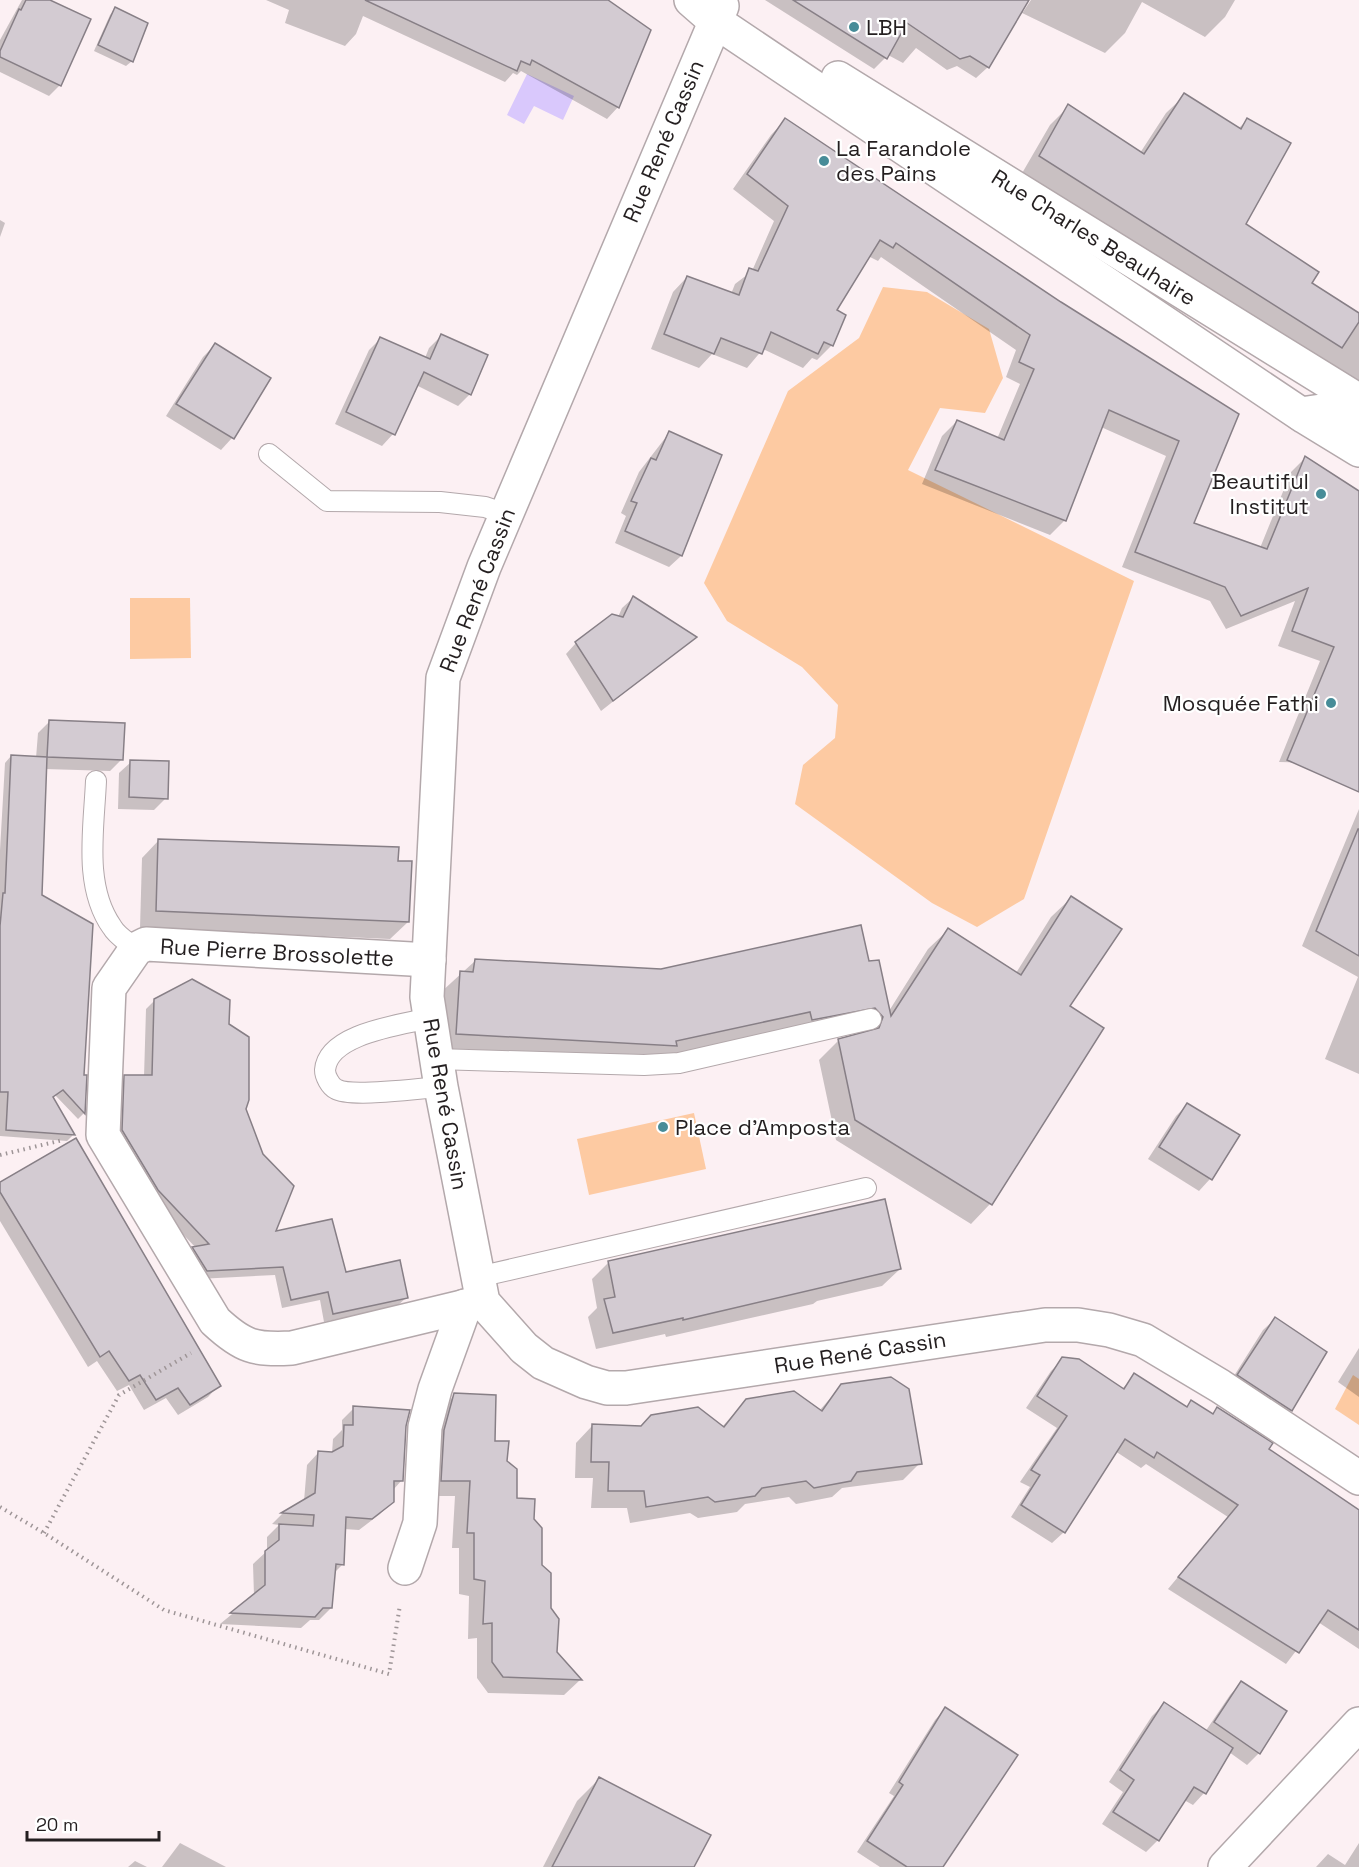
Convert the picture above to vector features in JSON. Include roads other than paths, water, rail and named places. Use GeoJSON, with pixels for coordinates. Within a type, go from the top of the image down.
{"type":"FeatureCollection","features":[{"type":"Feature","properties":{"kind":"street","name":"Rue Charles Beauhaire"},"geometry":{"type":"LineString","coordinates":[[708,7],[1359,401]]}},
{"type":"Feature","properties":{"kind":"street"},"geometry":{"type":"LineString","coordinates":[[708,7],[1300,414],[1359,450]]}},
{"type":"Feature","properties":{"kind":"street","name":"Rue René Cassin"},"geometry":{"type":"LineString","coordinates":[[708,7],[443,678],[427,997],[475,1295],[524,1348],[543,1364],[607,1388],[626,1388],[1045,1324],[1078,1324],[1109,1330],[1143,1340],[1221,1386],[1359,1478]]}},
{"type":"Feature","properties":{"kind":"street"},"geometry":{"type":"LineString","coordinates":[[1300,414],[1328,410],[1359,430]]}},
{"type":"Feature","properties":{"kind":"street","name":"Rue Pierre Brossolette"},"geometry":{"type":"LineString","coordinates":[[429,960],[146,945],[136,949],[109,988],[103,1135],[215,1321],[240,1343],[267,1350],[292,1348],[475,1295]]}},
{"type":"Feature","properties":{"kind":"street"},"geometry":{"type":"LineString","coordinates":[[405,1568],[420,1523],[425,1427],[435,1389],[475,1295]]}},
{"type":"Feature","properties":{"kind":"street"},"geometry":{"type":"LineString","coordinates":[[1225,1867],[1359,1724]]}},
{"type":"Feature","properties":{"kind":"lane"},"geometry":{"type":"LineString","coordinates":[[269,454],[327,501],[440,502],[485,507],[506,514]]}},
{"type":"Feature","properties":{"kind":"lane"},"geometry":{"type":"LineString","coordinates":[[96,781],[92,865],[99,895],[104,914],[113,930],[136,949]]}},
{"type":"Feature","properties":{"kind":"lane"},"geometry":{"type":"LineString","coordinates":[[430,1018],[355,1037],[337,1047],[328,1060],[325,1071],[328,1081],[336,1089],[353,1093],[438,1073],[679,1063],[871,1019]]}},
{"type":"Feature","properties":{"kind":"lane"},"geometry":{"type":"LineString","coordinates":[[475,1295],[866,1188]]}},
{"type":"Feature","properties":{"kind":"place","name":"LBH"},"geometry":{"type":"Point","coordinates":[854,27]}},
{"type":"Feature","properties":{"kind":"place","name":"La Farandole des Pains"},"geometry":{"type":"Point","coordinates":[824,161]}},
{"type":"Feature","properties":{"kind":"place","name":"Beautiful Institut"},"geometry":{"type":"Point","coordinates":[1321,494]}},
{"type":"Feature","properties":{"kind":"place","name":"Mosquée Fathi"},"geometry":{"type":"Point","coordinates":[1331,703]}},
{"type":"Feature","properties":{"kind":"place","name":"Place d'Amposta"},"geometry":{"type":"Point","coordinates":[663,1127]}}]}
